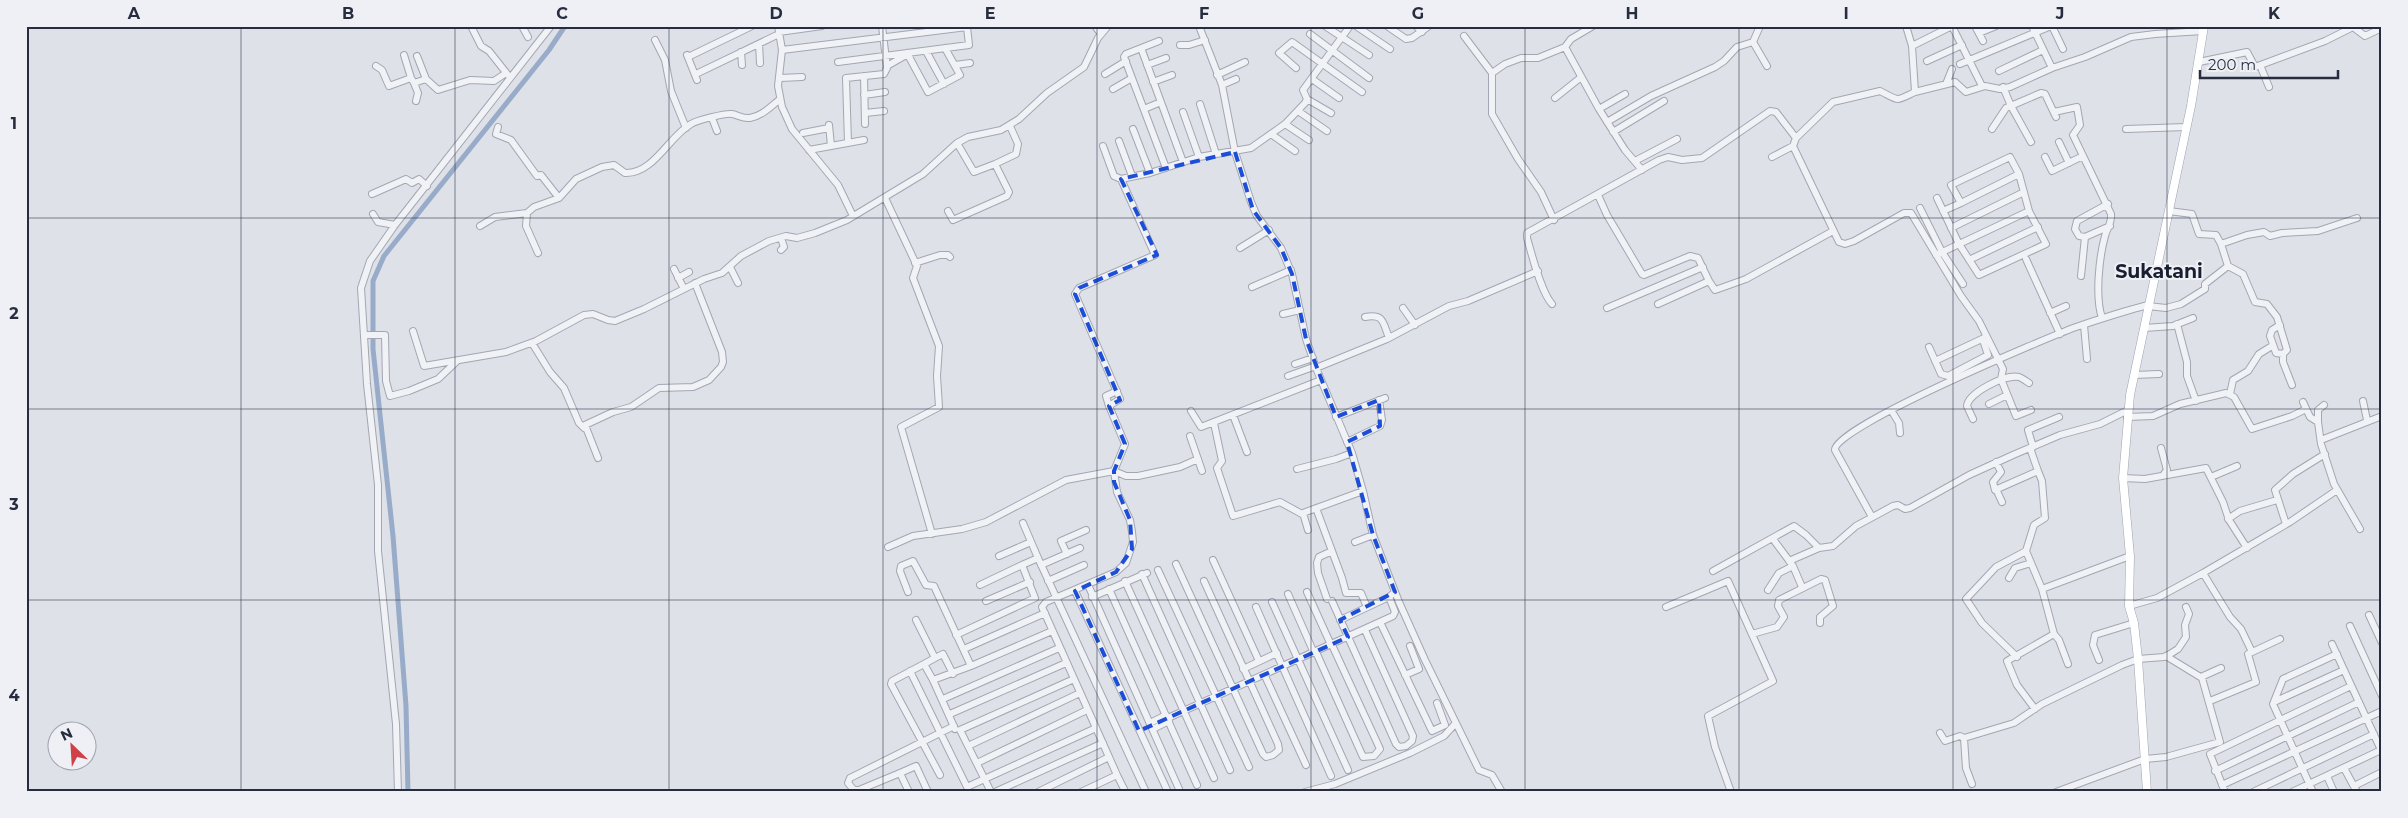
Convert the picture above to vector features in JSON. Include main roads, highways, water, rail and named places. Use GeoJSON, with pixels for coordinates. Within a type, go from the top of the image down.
{"type":"FeatureCollection","features":[{"type":"Feature","properties":{"kind":"main road"},"geometry":{"type":"LineString","coordinates":[[2147,792],[2138,659],[2134,623],[2129,606],[2130,556],[2122,478],[2128,413],[2134,375],[2186,127],[2204,29]]}},
{"type":"Feature","properties":{"kind":"waterway"},"geometry":{"type":"LineString","coordinates":[[408,792],[406,706],[393,536],[373,349],[373,281],[384,256],[549,50],[565,26]]}},
{"type":"Feature","properties":{"kind":"district","name":"Sukatani"},"geometry":{"type":"Point","coordinates":[2159,271]}}]}
